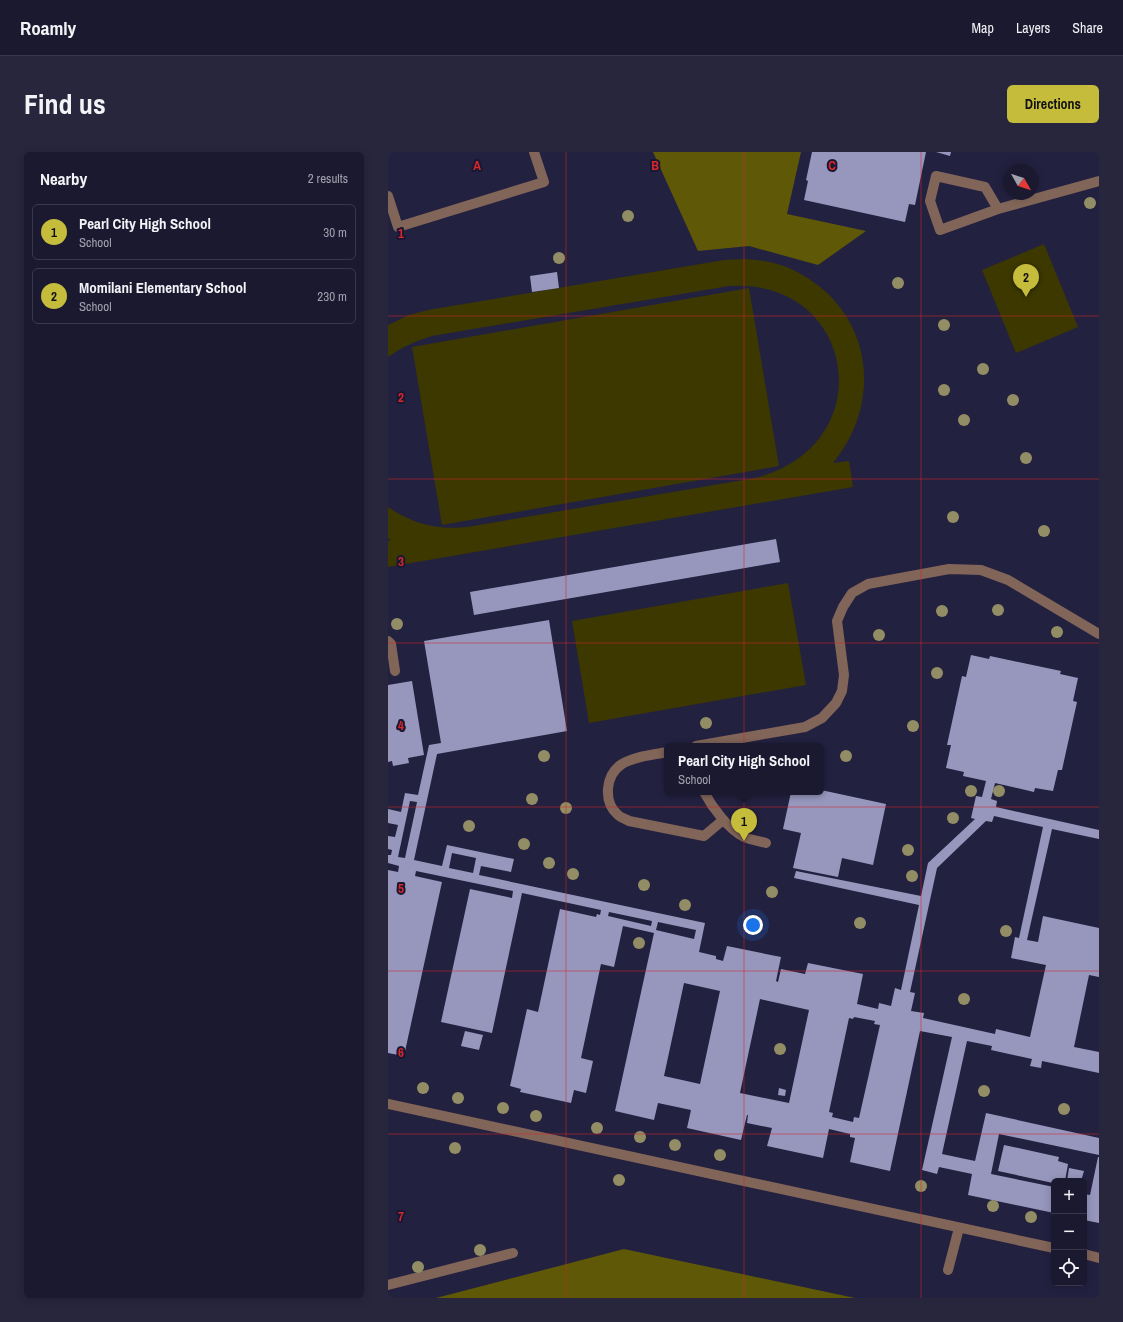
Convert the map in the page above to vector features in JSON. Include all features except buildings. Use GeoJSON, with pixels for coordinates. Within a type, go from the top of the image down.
{"type":"FeatureCollection","features":[{"type":"Feature","properties":{"kind":"lane"},"geometry":{"type":"LineString","coordinates":[[388,196],[398,227],[544,182],[534,152]]}},
{"type":"Feature","properties":{"kind":"lane"},"geometry":{"type":"LineString","coordinates":[[998,209],[985,187],[936,176],[930,201],[940,230],[998,209],[1099,181]]}},
{"type":"Feature","properties":{"kind":"lane"},"geometry":{"type":"LineString","coordinates":[[713,743],[805,727],[822,718],[836,703],[842,691],[844,675],[837,621],[843,607],[852,593],[868,584],[949,569],[981,570],[1008,580],[1099,634]]}},
{"type":"Feature","properties":{"kind":"lane"},"geometry":{"type":"LineString","coordinates":[[388,641],[391,644],[395,671]]}},
{"type":"Feature","properties":{"kind":"lane"},"geometry":{"type":"LineString","coordinates":[[664,753],[638,758],[622,764],[612,774],[607,789],[610,804],[618,815],[629,821],[704,836],[723,820]]}},
{"type":"Feature","properties":{"kind":"lane"},"geometry":{"type":"LineString","coordinates":[[706,795],[710,804],[723,820],[743,837],[766,843]]}},
{"type":"Feature","properties":{"kind":"lane"},"geometry":{"type":"LineString","coordinates":[[388,1104],[1051,1247]]}},
{"type":"Feature","properties":{"kind":"lane"},"geometry":{"type":"LineString","coordinates":[[948,1270],[958,1228]]}},
{"type":"Feature","properties":{"kind":"lane"},"geometry":{"type":"LineString","coordinates":[[388,1285],[513,1252]]}},
{"type":"Feature","properties":{"kind":"lane"},"geometry":{"type":"LineString","coordinates":[[1087,1255],[1099,1258]]}},
{"type":"Feature","properties":{"kind":"shaded area"},"geometry":{"type":"Polygon","coordinates":[[[653,152],[801,152],[787,214],[866,231],[818,265],[749,246],[698,251],[653,152]]]}},
{"type":"Feature","properties":{"kind":"shaded area"},"geometry":{"type":"Polygon","coordinates":[[[1044,244],[1078,327],[1016,353],[982,270],[1044,244]]]}},
{"type":"Feature","properties":{"kind":"shaded area"},"geometry":{"type":"Polygon","coordinates":[[[744,259],[772,263],[799,273],[824,290],[842,310],[855,334],[862,359],[864,386],[859,413],[849,439],[833,463],[849,461],[853,487],[388,567],[388,541],[391,540],[388,538],[388,507],[416,522],[446,528],[467,527],[755,478],[796,461],[823,434],[837,402],[838,367],[827,335],[805,308],[772,291],[729,286],[432,336],[409,345],[388,357],[388,325],[409,315],[428,310],[724,260],[744,259]]]}},
{"type":"Feature","properties":{"kind":"shaded area"},"geometry":{"type":"Polygon","coordinates":[[[749,288],[779,466],[442,525],[412,347],[749,288]]]}},
{"type":"Feature","properties":{"kind":"shaded area"},"geometry":{"type":"Polygon","coordinates":[[[788,583],[806,685],[589,723],[572,621],[788,583]]]}},
{"type":"Feature","properties":{"kind":"shaded area"},"geometry":{"type":"Polygon","coordinates":[[[624,1249],[855,1298],[436,1298],[624,1249]]]}},
{"type":"Feature","properties":{"kind":"place","name":"Momilani Elementary School"},"geometry":{"type":"Point","coordinates":[1026,297]}},
{"type":"Feature","properties":{"kind":"place","name":"Pearl City High School"},"geometry":{"type":"Point","coordinates":[744,841]}}]}
